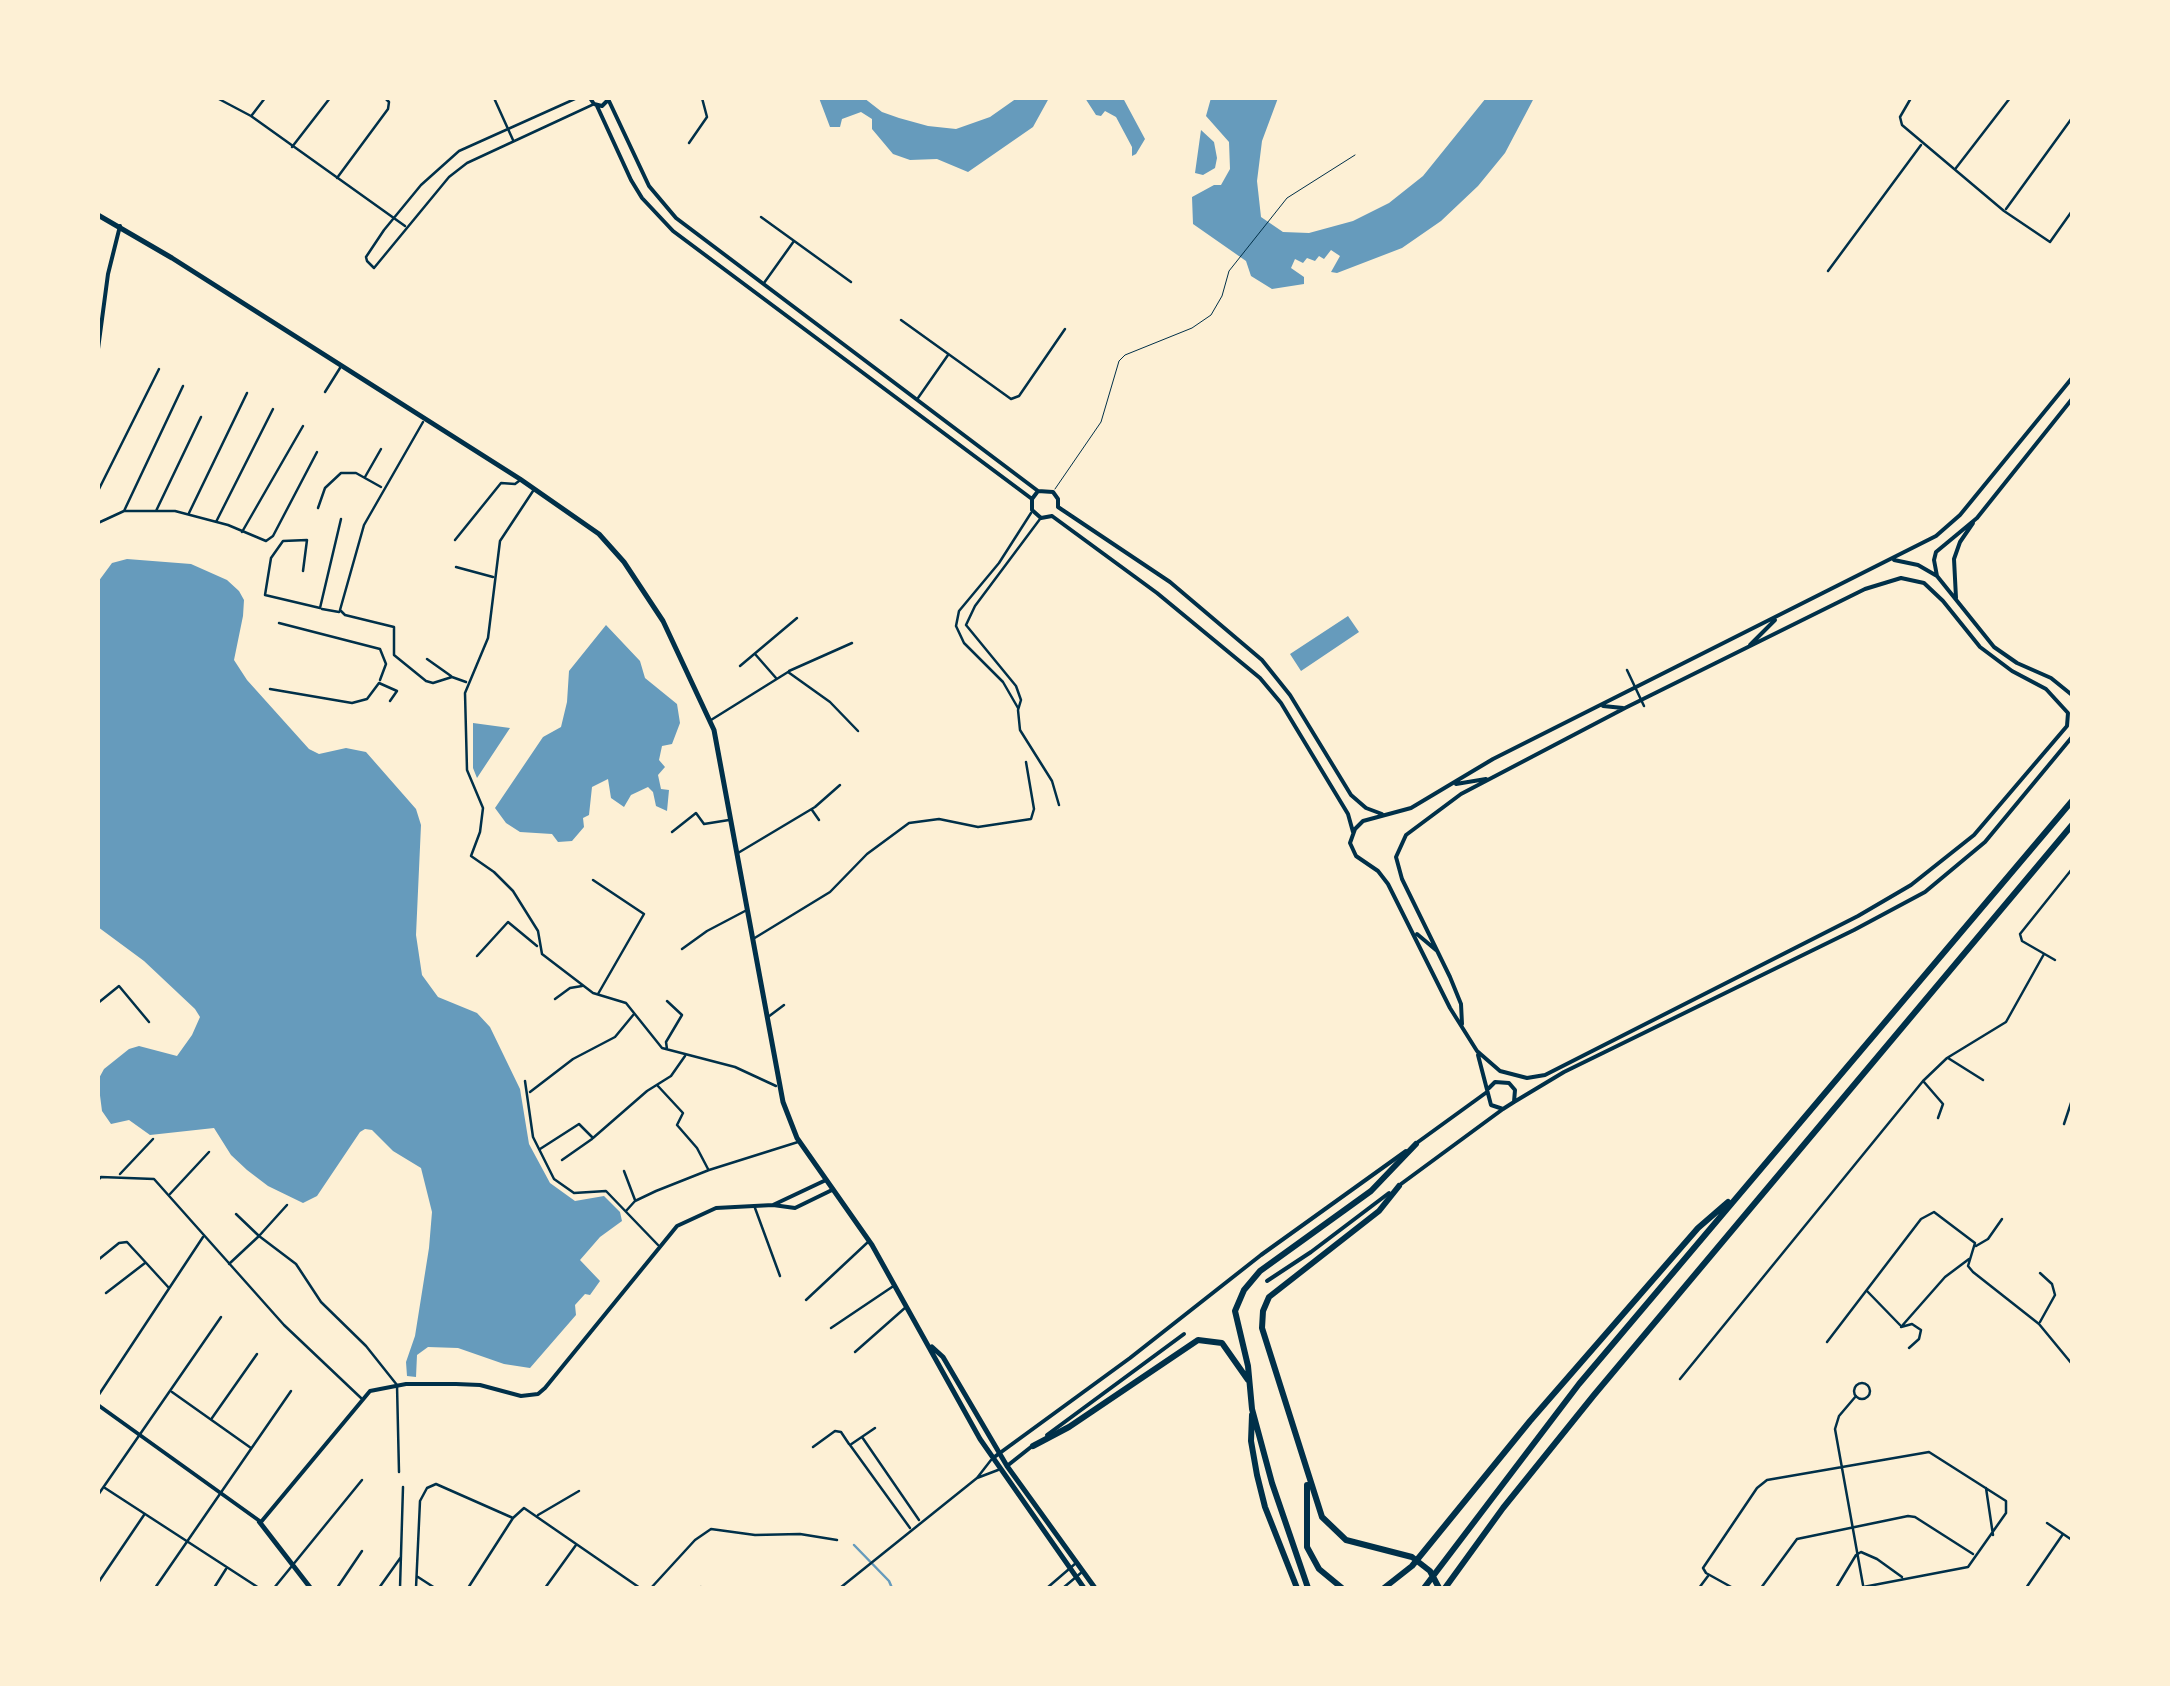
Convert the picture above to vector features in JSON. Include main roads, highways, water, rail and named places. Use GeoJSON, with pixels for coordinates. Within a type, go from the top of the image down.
{"type":"FeatureCollection","features":[{"type":"Feature","properties":{"kind":"highway"},"geometry":{"type":"LineString","coordinates":[[1424,1588],[1579,1384],[2072,801]]}},
{"type":"Feature","properties":{"kind":"highway"},"geometry":{"type":"LineString","coordinates":[[1399,1186],[1379,1212],[1290,1278],[1270,1298],[1262,1311],[1262,1328],[1307,1478],[1326,1524],[1346,1540],[1412,1557],[1430,1570],[1442,1588],[1594,1394],[2072,825]]}},
{"type":"Feature","properties":{"kind":"highway"},"geometry":{"type":"LineString","coordinates":[[1308,1588],[1272,1483],[1252,1409],[1248,1366],[1235,1311],[1244,1290],[1260,1271],[1372,1191],[1416,1144]]}},
{"type":"Feature","properties":{"kind":"highway"},"geometry":{"type":"LineString","coordinates":[[1384,1588],[1412,1566],[1530,1421],[1698,1228],[1746,1186]]}},
{"type":"Feature","properties":{"kind":"highway"},"geometry":{"type":"LineString","coordinates":[[1033,1446],[1198,1340],[1222,1343],[1249,1381]]}},
{"type":"Feature","properties":{"kind":"highway"},"geometry":{"type":"LineString","coordinates":[[1252,1409],[1250,1440],[1265,1507],[1297,1588]]}},
{"type":"Feature","properties":{"kind":"highway"},"geometry":{"type":"LineString","coordinates":[[1307,1478],[1307,1547],[1319,1569],[1342,1588]]}},
{"type":"Feature","properties":{"kind":"main road"},"geometry":{"type":"LineString","coordinates":[[98,214],[520,480],[599,534],[624,562],[663,622],[710,721],[783,1102],[800,1142],[896,1284],[936,1363],[993,1458],[1096,1588]]}},
{"type":"Feature","properties":{"kind":"main road"},"geometry":{"type":"LineString","coordinates":[[930,1345],[943,1358],[1000,1453],[1003,1468],[1068,1570],[1084,1588]]}},
{"type":"Feature","properties":{"kind":"main road"},"geometry":{"type":"LineString","coordinates":[[958,1401],[965,1396]]}},
{"type":"Feature","properties":{"kind":"water"},"geometry":{"type":"Polygon","coordinates":[[[819,98],[864,98],[882,112],[899,118],[956,129],[990,117],[1017,98],[1049,98],[1033,127],[968,172],[937,159],[910,160],[893,154],[872,129],[872,119],[861,112],[842,119],[840,127],[830,127],[819,98]]]}},
{"type":"Feature","properties":{"kind":"water"},"geometry":{"type":"Polygon","coordinates":[[[1085,98],[1123,98],[1145,139],[1136,154],[1132,156],[1132,147],[1116,117],[1105,111],[1096,115],[1085,98]]]}},
{"type":"Feature","properties":{"kind":"water"},"geometry":{"type":"Polygon","coordinates":[[[1211,98],[1278,98],[1262,141],[1257,181],[1261,217],[1283,232],[1309,233],[1353,221],[1389,203],[1423,176],[1486,98],[1534,98],[1505,153],[1441,221],[1402,248],[1337,273],[1331,272],[1340,256],[1331,250],[1324,259],[1307,258],[1303,263],[1295,259],[1291,268],[1304,277],[1304,284],[1272,289],[1251,276],[1246,261],[1193,224],[1192,197],[1221,185],[1230,169],[1229,142],[1206,116],[1211,98]]]}},
{"type":"Feature","properties":{"kind":"water"},"geometry":{"type":"Polygon","coordinates":[[[1201,130],[1214,142],[1217,158],[1215,168],[1203,175],[1195,173],[1201,130]]]}},
{"type":"Feature","properties":{"kind":"water"},"geometry":{"type":"Polygon","coordinates":[[[127,559],[191,564],[227,580],[244,600],[234,660],[247,680],[309,749],[319,754],[346,748],[366,752],[416,809],[421,825],[416,935],[422,975],[438,997],[477,1013],[490,1027],[520,1089],[529,1144],[550,1183],[575,1201],[604,1196],[620,1212],[622,1221],[600,1237],[580,1260],[600,1281],[590,1295],[585,1294],[575,1305],[576,1315],[530,1368],[504,1364],[458,1348],[428,1347],[417,1355],[416,1377],[407,1376],[406,1362],[415,1336],[432,1212],[421,1168],[393,1151],[372,1130],[360,1132],[317,1196],[303,1203],[268,1186],[247,1170],[231,1155],[214,1128],[150,1135],[129,1120],[111,1124],[102,1111],[98,1080],[104,1069],[139,1046],[177,1056],[200,1017],[144,961],[98,927],[98,582],[112,563],[127,559]]]}},
{"type":"Feature","properties":{"kind":"water"},"geometry":{"type":"Polygon","coordinates":[[[1348,616],[1359,632],[1301,671],[1290,654],[1348,616]]]}},
{"type":"Feature","properties":{"kind":"water"},"geometry":{"type":"Polygon","coordinates":[[[606,625],[640,661],[645,678],[677,704],[680,723],[672,744],[662,746],[659,760],[665,767],[658,775],[661,789],[669,790],[667,811],[656,806],[648,787],[631,795],[624,807],[611,798],[608,779],[592,787],[589,815],[583,818],[584,827],[572,841],[558,842],[552,834],[520,832],[506,823],[495,808],[543,737],[561,727],[569,671],[606,625]]]}},
{"type":"Feature","properties":{"kind":"water"},"geometry":{"type":"Polygon","coordinates":[[[473,723],[510,728],[477,778],[473,768],[473,723]]]}},
{"type":"Feature","properties":{"kind":"waterway"},"geometry":{"type":"LineString","coordinates":[[854,1545],[892,1588]]}}]}
